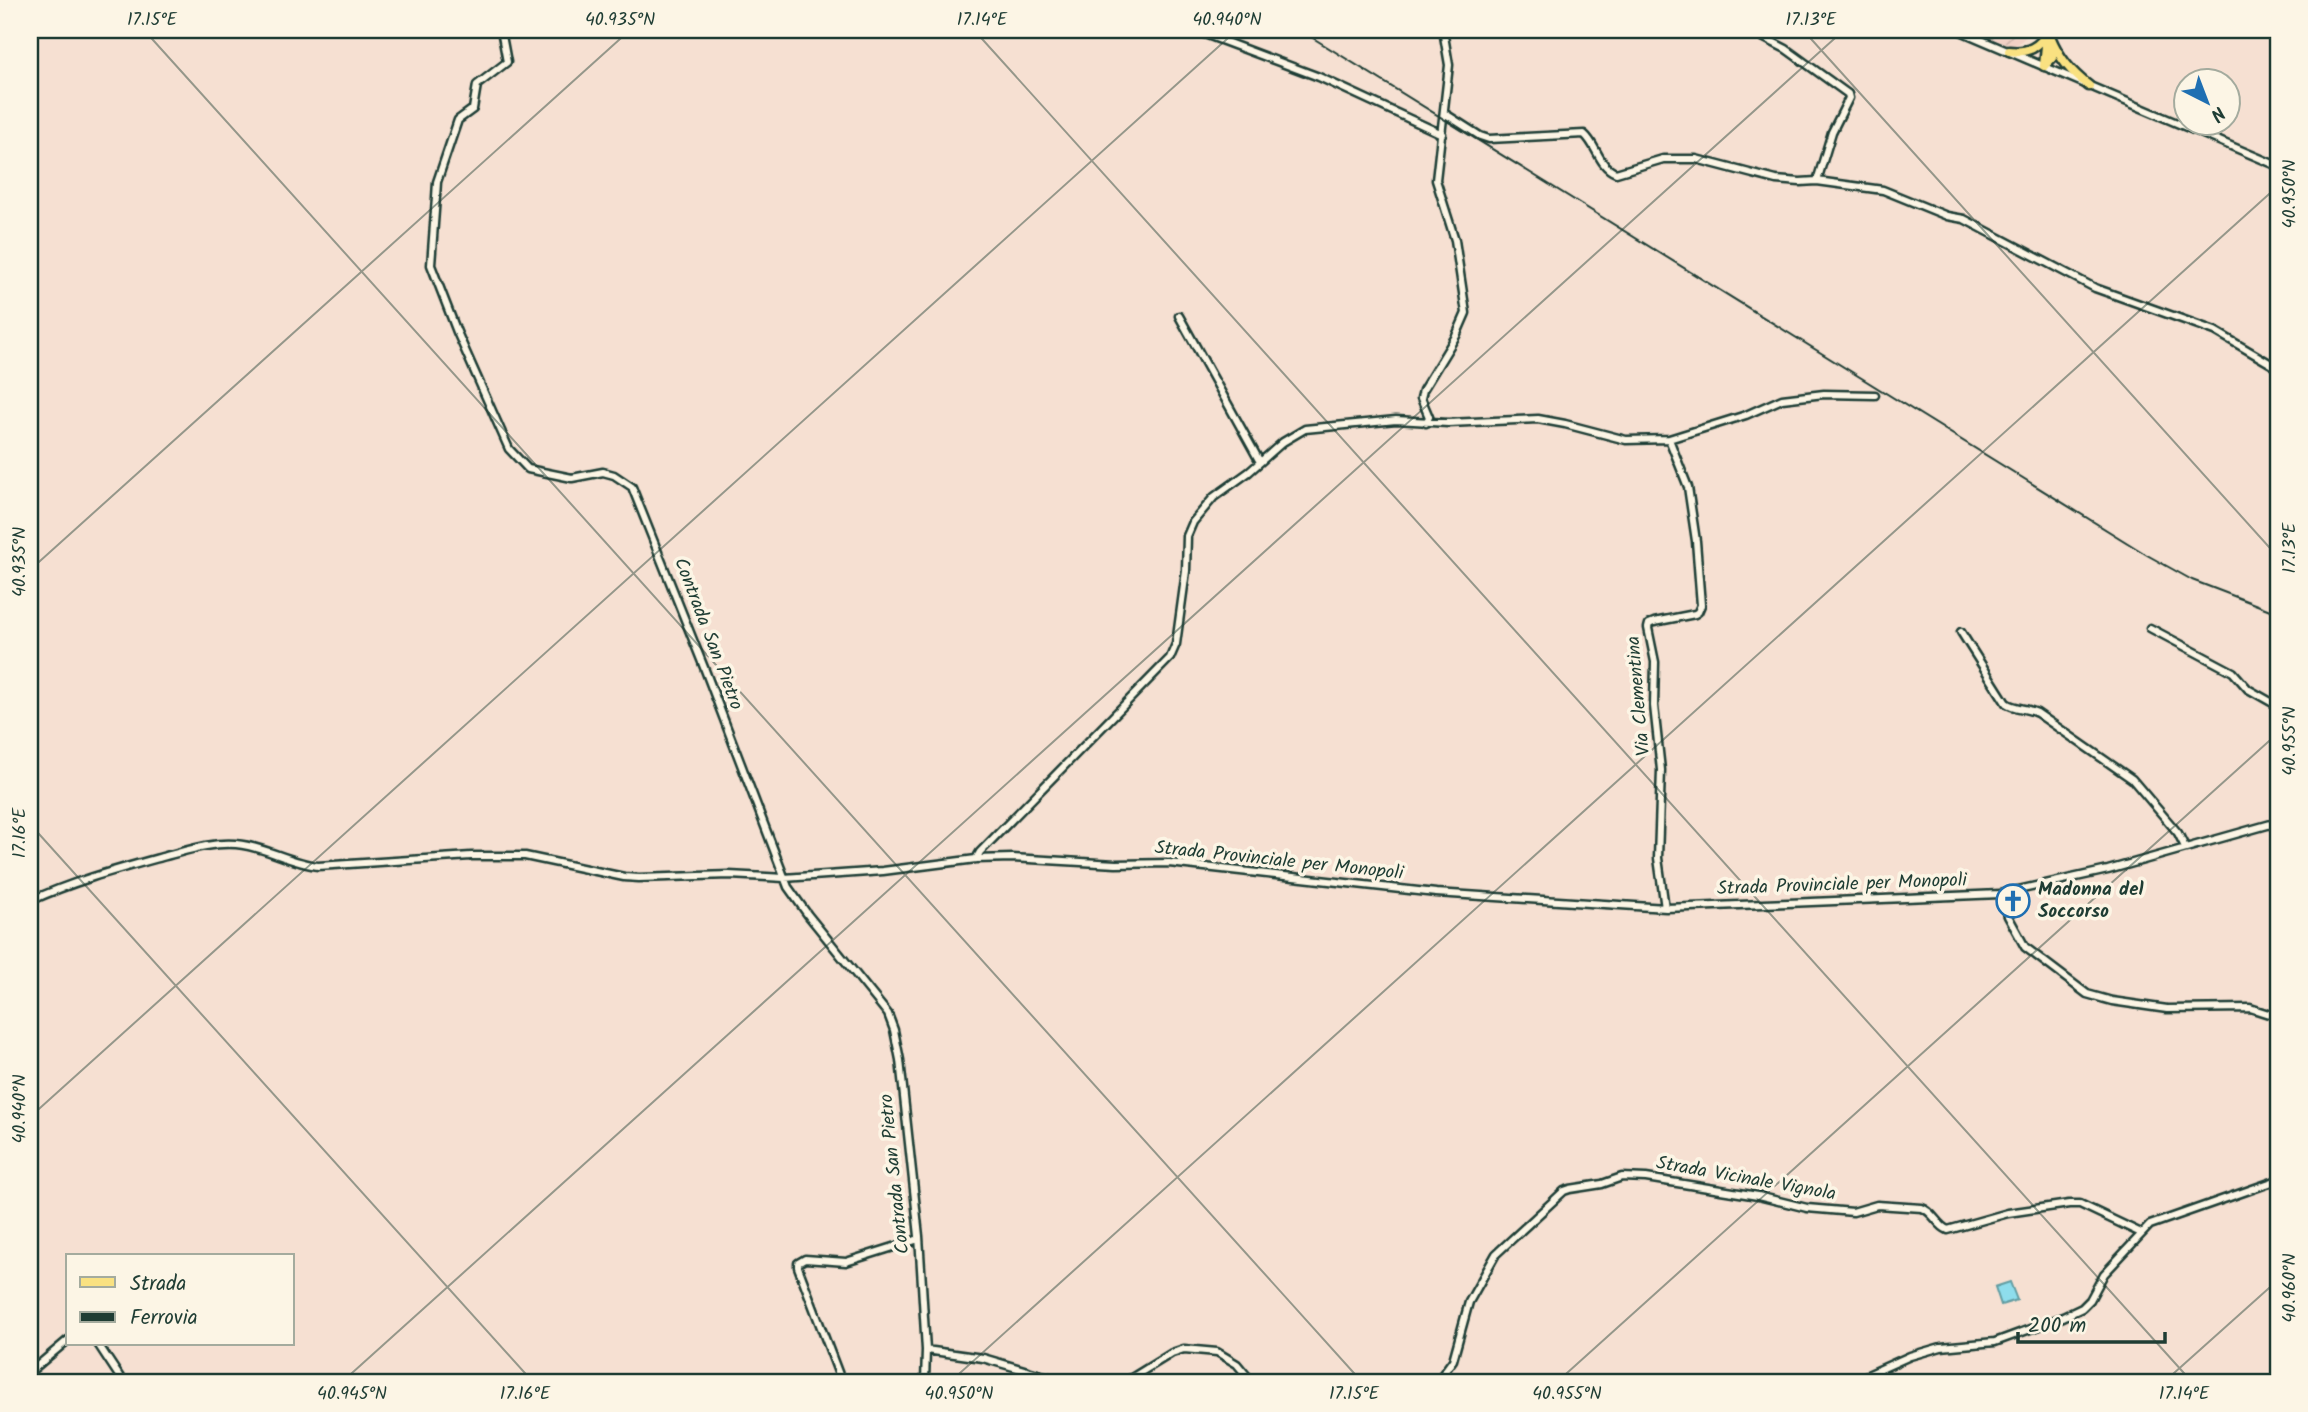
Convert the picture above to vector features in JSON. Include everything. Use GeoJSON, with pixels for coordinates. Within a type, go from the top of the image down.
{"type":"FeatureCollection","features":[{"type":"Feature","properties":{"kind":"main road"},"geometry":{"type":"LineString","coordinates":[[2009,51],[2024,52],[2032,49],[2040,44],[2049,32]]}},
{"type":"Feature","properties":{"kind":"main road"},"geometry":{"type":"LineString","coordinates":[[2044,66],[2052,58],[2049,32]]}},
{"type":"Feature","properties":{"kind":"main road"},"geometry":{"type":"LineString","coordinates":[[2049,32],[2058,54],[2071,72],[2089,86]]}},
{"type":"Feature","properties":{"kind":"street","name":"Contrada San Pietro"},"geometry":{"type":"LineString","coordinates":[[501,30],[507,62],[477,85],[473,109],[458,120],[437,182],[432,273],[513,456],[533,471],[559,476],[578,478],[596,471],[603,472],[626,482],[635,492],[784,878],[808,915],[888,1013],[894,1030],[919,1239],[926,1350],[925,1382]]}},
{"type":"Feature","properties":{"kind":"street"},"geometry":{"type":"LineString","coordinates":[[1194,30],[1318,77],[1442,134]]}},
{"type":"Feature","properties":{"kind":"street"},"geometry":{"type":"LineString","coordinates":[[1426,423],[1429,417],[1421,398],[1423,390],[1466,313],[1455,240],[1436,180],[1449,65],[1443,30]]}},
{"type":"Feature","properties":{"kind":"street"},"geometry":{"type":"LineString","coordinates":[[1749,30],[1786,48],[1848,94],[1849,98],[1832,132],[1817,181]]}},
{"type":"Feature","properties":{"kind":"street"},"geometry":{"type":"LineString","coordinates":[[1958,30],[2278,166]]}},
{"type":"Feature","properties":{"kind":"street"},"geometry":{"type":"LineString","coordinates":[[1444,113],[1489,139],[1584,134],[1589,138],[1606,169],[1616,173],[1679,157],[1717,163],[1776,180],[1817,181],[1883,190],[1947,216],[1964,219],[2095,288],[2133,303],[2163,310],[2215,331],[2278,368]]}},
{"type":"Feature","properties":{"kind":"street"},"geometry":{"type":"LineString","coordinates":[[1179,316],[1260,462]]}},
{"type":"Feature","properties":{"kind":"street"},"geometry":{"type":"LineString","coordinates":[[976,859],[1170,658],[1176,644],[1179,625],[1189,529],[1210,500],[1283,442],[1310,427],[1350,426],[1396,420],[1426,423],[1546,420],[1626,440],[1669,439],[1746,415],[1791,397],[1824,394],[1875,395]]}},
{"type":"Feature","properties":{"kind":"street","name":"Via Clementina"},"geometry":{"type":"LineString","coordinates":[[1665,908],[1658,858],[1661,770],[1654,706],[1655,663],[1648,628],[1649,624],[1654,622],[1695,614],[1701,605],[1690,496],[1686,479],[1669,439]]}},
{"type":"Feature","properties":{"kind":"street"},"geometry":{"type":"LineString","coordinates":[[2150,628],[2233,672],[2248,689],[2278,706]]}},
{"type":"Feature","properties":{"kind":"street"},"geometry":{"type":"LineString","coordinates":[[1961,632],[2006,703],[2037,713],[2129,776],[2170,823],[2185,847]]}},
{"type":"Feature","properties":{"kind":"street","name":"Strada Provinciale per Monopoli"},"geometry":{"type":"LineString","coordinates":[[30,901],[77,880],[201,847],[224,844],[240,845],[318,866],[471,856],[525,856],[624,877],[729,875],[784,878],[883,871],[976,859],[1169,863],[1436,893],[1665,908],[2000,894],[2108,870],[2278,822]]}},
{"type":"Feature","properties":{"kind":"street"},"geometry":{"type":"LineString","coordinates":[[2000,894],[2022,944],[2087,994],[2112,1001],[2167,1009],[2250,1008],[2278,1017]]}},
{"type":"Feature","properties":{"kind":"street","name":"Strada Vicinale Vignola"},"geometry":{"type":"LineString","coordinates":[[1437,1382],[1453,1360],[1469,1302],[1503,1245],[1564,1191],[1602,1184],[1622,1177],[1723,1190],[1807,1209],[1853,1212],[1877,1205],[1922,1208],[1927,1209],[1944,1229],[1948,1230],[2008,1213],[2080,1204],[2141,1233]]}},
{"type":"Feature","properties":{"kind":"street"},"geometry":{"type":"LineString","coordinates":[[1852,1382],[1910,1356],[1941,1347],[1995,1342],[2082,1308],[2090,1300],[2104,1274],[2150,1225],[2278,1180]]}},
{"type":"Feature","properties":{"kind":"street"},"geometry":{"type":"LineString","coordinates":[[841,1380],[798,1263],[805,1259],[846,1262],[919,1239]]}},
{"type":"Feature","properties":{"kind":"street"},"geometry":{"type":"LineString","coordinates":[[30,1372],[66,1341]]}},
{"type":"Feature","properties":{"kind":"street"},"geometry":{"type":"LineString","coordinates":[[99,1346],[123,1382]]}},
{"type":"Feature","properties":{"kind":"street"},"geometry":{"type":"LineString","coordinates":[[1125,1382],[1172,1353],[1184,1349],[1217,1352],[1237,1364],[1252,1382]]}},
{"type":"Feature","properties":{"kind":"street"},"geometry":{"type":"LineString","coordinates":[[926,1350],[983,1358],[1065,1382]]}},
{"type":"Feature","properties":{"kind":"street"},"geometry":{"type":"LineString","coordinates":[[2271,1382],[2278,1379]]}},
{"type":"Feature","properties":{"kind":"shaded area"},"geometry":{"type":"Polygon","coordinates":[[[1971,30],[2034,30],[2014,47],[1971,30]]]}},
{"type":"Feature","properties":{"kind":"water"},"geometry":{"type":"Polygon","coordinates":[[[2010,1282],[2017,1300],[2001,1305],[1995,1287],[2010,1282]]]}},
{"type":"Feature","properties":{"kind":"railway"},"geometry":{"type":"LineString","coordinates":[[1300,30],[2147,555],[2192,580],[2278,613]]}},
{"type":"Feature","properties":{"kind":"place","name":"Madonna del Soccorso"},"geometry":{"type":"Point","coordinates":[2013,901]}}]}
